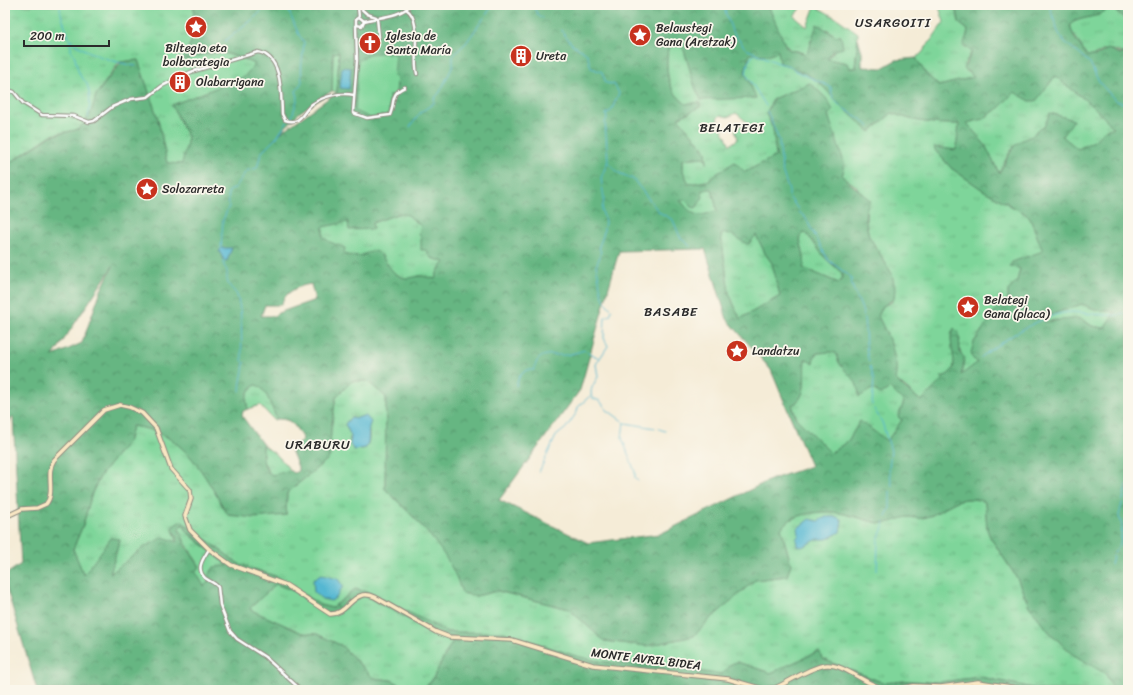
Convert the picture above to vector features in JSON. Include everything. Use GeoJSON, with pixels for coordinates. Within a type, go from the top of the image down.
{"type":"FeatureCollection","features":[{"type":"Feature","properties":{"kind":"street"},"geometry":{"type":"LineString","coordinates":[[405,87],[398,91],[392,101],[391,114],[367,118],[354,113],[357,60],[356,19],[377,18],[406,9],[410,5]]}},
{"type":"Feature","properties":{"kind":"street"},"geometry":{"type":"LineString","coordinates":[[358,6],[367,14],[377,18]]}},
{"type":"Feature","properties":{"kind":"street"},"geometry":{"type":"LineString","coordinates":[[356,24],[362,26],[362,19],[358,6]]}},
{"type":"Feature","properties":{"kind":"street"},"geometry":{"type":"LineString","coordinates":[[406,9],[411,13],[414,20],[416,41],[414,66],[417,74]]}},
{"type":"Feature","properties":{"kind":"street"},"geometry":{"type":"LineString","coordinates":[[362,19],[367,14]]}},
{"type":"Feature","properties":{"kind":"street"},"geometry":{"type":"LineString","coordinates":[[377,18],[379,37]]}},
{"type":"Feature","properties":{"kind":"street"},"geometry":{"type":"LineString","coordinates":[[5,89],[14,92],[23,103],[42,115],[74,116],[89,122],[94,121],[112,107],[131,99],[148,97],[162,86],[191,72],[258,52],[266,55],[276,66],[282,114],[285,120],[298,120],[311,105],[338,93],[354,95]]}},
{"type":"Feature","properties":{"kind":"street"},"geometry":{"type":"LineString","coordinates":[[5,517],[22,509],[37,508],[46,504],[50,497],[49,470],[54,460],[100,412],[116,406],[127,406],[142,413],[156,428],[171,469],[190,492],[190,500],[185,516],[186,525],[194,536],[209,549],[201,562],[200,569],[205,577],[219,588],[220,605],[229,630],[237,639],[265,657],[301,690]]}},
{"type":"Feature","properties":{"kind":"street","name":"MONTE AVRIL BIDEA"},"geometry":{"type":"LineString","coordinates":[[209,549],[230,565],[286,585],[330,614],[337,613],[357,597],[366,594],[375,597],[444,636],[512,640],[593,665],[728,679],[768,689],[775,688],[820,667],[832,666],[879,688],[890,690],[913,686],[941,687],[978,682],[1031,690]]}},
{"type":"Feature","properties":{"kind":"green space"},"geometry":{"type":"Polygon","coordinates":[[[5,5],[194,5],[192,40],[183,60],[204,54],[219,53],[235,56],[255,64],[244,77],[172,105],[188,138],[182,164],[167,163],[158,119],[138,60],[119,62],[96,95],[91,113],[80,129],[51,135],[5,166],[5,5]]]}},
{"type":"Feature","properties":{"kind":"green space"},"geometry":{"type":"Polygon","coordinates":[[[194,5],[768,5],[786,47],[790,50],[807,54],[817,24],[836,36],[841,36],[843,48],[833,51],[828,59],[847,63],[849,68],[855,68],[858,38],[862,52],[862,67],[882,68],[896,60],[916,58],[926,74],[939,86],[974,77],[964,68],[972,52],[964,44],[968,30],[959,23],[956,11],[954,9],[939,7],[939,5],[1128,5],[1128,25],[1122,15],[1110,8],[1098,15],[1074,21],[1070,26],[1074,37],[1087,56],[1096,56],[1108,49],[1120,54],[1128,53],[1128,690],[1112,690],[1112,686],[1106,674],[1074,655],[1050,633],[1029,606],[1017,578],[990,537],[987,529],[985,502],[974,499],[958,501],[932,515],[923,518],[908,517],[885,523],[878,523],[839,513],[827,512],[806,514],[792,519],[781,529],[791,564],[787,576],[755,580],[709,620],[694,636],[647,646],[604,641],[569,609],[498,591],[476,596],[462,593],[457,578],[449,563],[431,536],[385,489],[386,397],[367,381],[352,381],[336,397],[331,429],[329,458],[287,493],[286,515],[255,518],[228,515],[201,470],[180,446],[151,430],[132,426],[129,440],[101,475],[92,493],[83,525],[73,549],[84,575],[111,538],[120,539],[110,574],[143,548],[163,537],[178,542],[172,527],[181,521],[239,564],[275,576],[320,605],[332,608],[355,589],[368,592],[448,632],[504,632],[573,655],[597,661],[722,674],[731,664],[737,662],[771,673],[820,652],[822,659],[884,683],[905,681],[939,682],[981,677],[1042,690],[37,690],[5,583],[5,575],[21,564],[13,416],[5,428],[5,166],[51,136],[79,129],[91,113],[96,95],[121,62],[138,60],[158,119],[167,163],[182,164],[188,138],[172,105],[244,77],[255,64],[235,56],[219,53],[212,53],[182,61],[192,40],[194,5]],[[674,45],[668,48],[667,72],[671,86],[680,99],[686,104],[700,102],[700,107],[678,118],[706,151],[707,164],[706,159],[703,157],[683,159],[683,171],[689,184],[710,181],[710,178],[735,162],[745,172],[776,156],[773,128],[766,114],[773,99],[810,83],[826,98],[833,110],[828,115],[845,165],[842,176],[871,201],[866,209],[866,222],[869,236],[892,274],[895,289],[894,299],[883,306],[878,316],[892,347],[896,364],[895,379],[921,401],[944,378],[941,377],[947,375],[953,370],[954,360],[951,337],[954,328],[959,333],[960,353],[964,357],[964,365],[961,375],[978,362],[973,359],[971,353],[974,342],[999,306],[1008,299],[1008,291],[1017,281],[1020,269],[1010,266],[1012,262],[1043,251],[1029,216],[983,190],[951,168],[935,150],[934,147],[956,150],[959,124],[925,122],[908,119],[892,113],[870,132],[838,103],[821,84],[807,74],[780,63],[778,51],[768,55],[750,54],[745,72],[756,98],[701,100],[695,87],[684,50],[680,46],[674,45]],[[339,52],[333,53],[332,91],[300,112],[279,134],[337,92],[339,52]],[[1055,76],[1036,101],[1030,101],[1014,92],[1000,107],[983,119],[967,123],[985,145],[999,173],[1014,146],[1044,127],[1050,113],[1074,120],[1062,136],[1078,149],[1094,141],[1106,129],[1114,128],[1094,107],[1055,76]],[[712,189],[701,191],[703,197],[696,208],[692,207],[685,200],[680,200],[692,213],[700,215],[710,213],[717,210],[712,189]],[[400,213],[372,223],[373,229],[349,230],[348,222],[323,227],[323,237],[330,242],[345,248],[344,254],[360,256],[373,251],[378,252],[393,272],[403,277],[408,278],[420,276],[435,279],[438,271],[445,262],[431,258],[426,250],[421,250],[421,238],[419,233],[421,226],[408,215],[400,213]],[[725,233],[721,235],[729,293],[740,319],[780,296],[772,263],[766,255],[756,235],[749,244],[725,233]],[[804,233],[800,235],[804,256],[803,268],[839,283],[842,278],[842,273],[825,258],[807,234],[804,233]],[[705,249],[619,251],[580,390],[499,500],[588,543],[660,534],[770,480],[811,466],[771,370],[727,319],[705,249]],[[113,266],[53,356],[82,343],[101,290],[113,266]],[[311,284],[296,288],[285,297],[281,305],[265,305],[261,316],[274,316],[278,313],[315,300],[311,284]],[[1082,304],[1053,314],[1039,312],[1039,317],[1042,315],[1045,322],[1079,318],[1092,326],[1104,328],[1115,312],[1097,310],[1082,304]],[[817,353],[813,360],[814,364],[805,359],[803,391],[801,397],[792,405],[796,418],[831,453],[848,441],[860,421],[887,441],[902,420],[898,417],[904,402],[890,388],[881,394],[872,389],[859,397],[856,383],[841,366],[836,353],[817,353]],[[256,385],[248,392],[248,409],[243,411],[242,416],[263,445],[264,465],[266,469],[272,475],[290,470],[294,473],[298,471],[298,467],[291,450],[303,439],[293,424],[287,420],[277,419],[269,400],[260,387],[256,385]],[[182,524],[179,529],[186,546],[200,567],[195,571],[204,586],[211,579],[208,576],[214,567],[228,566],[190,534],[182,524]],[[276,584],[250,608],[251,610],[302,633],[317,634],[342,646],[373,678],[391,680],[410,689],[421,689],[431,682],[454,638],[436,634],[364,595],[339,612],[326,614],[294,591],[276,584]]]}},
{"type":"Feature","properties":{"kind":"green space"},"geometry":{"type":"Polygon","coordinates":[[[768,5],[803,5],[794,16],[807,27],[815,6],[838,19],[858,33],[855,68],[848,68],[847,63],[827,59],[835,50],[841,36],[836,36],[827,29],[811,39],[807,55],[798,51],[790,50],[782,40],[768,5]]]}},
{"type":"Feature","properties":{"kind":"green space"},"geometry":{"type":"Polygon","coordinates":[[[950,6],[957,13],[959,23],[968,30],[964,46],[972,51],[964,65],[967,72],[975,77],[939,86],[926,74],[916,58],[922,53],[944,22],[939,7],[950,6]]]}},
{"type":"Feature","properties":{"kind":"green space"},"geometry":{"type":"Polygon","coordinates":[[[1110,8],[1117,11],[1122,16],[1127,26],[1128,53],[1105,50],[1092,56],[1087,56],[1071,30],[1071,23],[1098,15],[1110,8]]]}},
{"type":"Feature","properties":{"kind":"green space"},"geometry":{"type":"Polygon","coordinates":[[[674,45],[680,46],[684,50],[695,87],[701,99],[756,98],[745,72],[750,53],[768,55],[779,51],[780,63],[807,74],[821,84],[838,103],[870,132],[892,113],[908,119],[925,122],[959,124],[957,150],[935,150],[951,168],[983,190],[1029,216],[1043,251],[1016,267],[1020,269],[1017,281],[1008,291],[1008,299],[999,306],[989,323],[974,342],[979,362],[961,375],[964,368],[964,362],[959,343],[960,339],[951,339],[955,357],[953,370],[942,377],[945,378],[921,401],[895,379],[892,346],[878,316],[883,306],[892,302],[892,274],[869,236],[866,222],[867,205],[856,186],[842,176],[845,165],[830,125],[826,98],[810,83],[773,99],[766,114],[773,128],[776,156],[745,172],[735,162],[710,178],[711,180],[689,184],[683,171],[683,159],[703,157],[707,161],[706,151],[678,118],[700,107],[700,103],[686,104],[675,93],[671,86],[667,72],[668,48],[674,45]],[[736,113],[728,117],[720,115],[717,119],[730,145],[738,139],[735,130],[747,122],[736,113]]]}},
{"type":"Feature","properties":{"kind":"green space"},"geometry":{"type":"Polygon","coordinates":[[[333,52],[339,52],[337,92],[332,91],[333,52]]]}},
{"type":"Feature","properties":{"kind":"green space"},"geometry":{"type":"Polygon","coordinates":[[[369,54],[396,54],[394,76],[397,77],[396,95],[389,95],[389,112],[387,115],[371,118],[355,111],[358,61],[369,54]]]}},
{"type":"Feature","properties":{"kind":"green space"},"geometry":{"type":"Polygon","coordinates":[[[1055,76],[1094,107],[1115,128],[1106,129],[1094,141],[1078,149],[1062,136],[1073,120],[1050,113],[1044,127],[1035,132],[1033,136],[1019,142],[1011,150],[999,173],[985,145],[966,123],[983,119],[1000,107],[1014,91],[1030,101],[1048,86],[1055,76]]]}},
{"type":"Feature","properties":{"kind":"green space"},"geometry":{"type":"Polygon","coordinates":[[[712,188],[717,210],[710,213],[700,215],[692,213],[680,200],[685,200],[692,207],[698,206],[701,191],[712,188]]]}},
{"type":"Feature","properties":{"kind":"green space"},"geometry":{"type":"Polygon","coordinates":[[[400,213],[408,215],[421,226],[421,238],[431,258],[446,262],[438,271],[435,279],[421,276],[414,278],[403,277],[393,272],[389,268],[382,255],[372,253],[358,256],[348,255],[343,253],[323,237],[323,227],[332,224],[349,222],[363,227],[373,228],[372,223],[400,213]]]}},
{"type":"Feature","properties":{"kind":"green space"},"geometry":{"type":"Polygon","coordinates":[[[725,233],[733,234],[745,243],[756,235],[766,255],[772,263],[780,296],[740,319],[729,293],[721,235],[725,233]]]}},
{"type":"Feature","properties":{"kind":"green space"},"geometry":{"type":"Polygon","coordinates":[[[804,233],[807,234],[825,258],[842,273],[842,278],[839,283],[803,268],[800,235],[804,233]]]}},
{"type":"Feature","properties":{"kind":"green space"},"geometry":{"type":"Polygon","coordinates":[[[1082,304],[1097,310],[1115,312],[1104,328],[1092,326],[1085,321],[1055,320],[1045,322],[1039,317],[1038,312],[1053,314],[1082,304]]]}},
{"type":"Feature","properties":{"kind":"green space"},"geometry":{"type":"Polygon","coordinates":[[[817,353],[836,353],[840,364],[854,379],[859,390],[890,388],[904,402],[898,417],[902,420],[887,441],[860,421],[848,441],[831,453],[798,421],[792,405],[801,397],[803,391],[805,359],[814,363],[813,360],[817,353]]]}},
{"type":"Feature","properties":{"kind":"green space"},"geometry":{"type":"Polygon","coordinates":[[[352,381],[367,381],[386,397],[385,489],[431,536],[450,563],[463,593],[476,596],[497,591],[569,609],[604,641],[647,646],[694,636],[709,620],[755,580],[787,576],[791,564],[781,528],[786,522],[792,519],[806,514],[834,512],[885,523],[908,517],[923,518],[932,515],[958,501],[974,499],[985,502],[987,529],[990,537],[1017,578],[1029,606],[1050,633],[1074,655],[1106,674],[1112,686],[1112,690],[1042,690],[981,677],[939,682],[905,681],[884,683],[822,659],[820,653],[817,652],[771,673],[737,662],[731,664],[722,674],[597,661],[469,633],[448,632],[436,628],[368,592],[355,589],[332,608],[320,605],[275,576],[239,564],[181,521],[172,527],[178,543],[110,574],[120,539],[111,539],[84,576],[73,549],[83,525],[92,493],[101,475],[129,440],[132,426],[151,430],[180,446],[201,470],[228,515],[286,515],[287,493],[329,458],[331,429],[336,397],[352,381]],[[363,416],[357,418],[351,417],[345,424],[351,436],[349,440],[358,450],[366,448],[369,440],[369,432],[363,416]]]}},
{"type":"Feature","properties":{"kind":"green space"},"geometry":{"type":"Polygon","coordinates":[[[256,385],[263,390],[277,419],[274,420],[260,405],[248,409],[248,392],[256,385]]]}},
{"type":"Feature","properties":{"kind":"green space"},"geometry":{"type":"Polygon","coordinates":[[[263,445],[278,456],[290,470],[275,475],[270,474],[263,461],[263,445]]]}},
{"type":"Feature","properties":{"kind":"green space"},"geometry":{"type":"Polygon","coordinates":[[[182,524],[190,535],[229,566],[211,579],[204,587],[195,571],[200,567],[179,529],[182,524]]]}},
{"type":"Feature","properties":{"kind":"green space"},"geometry":{"type":"Polygon","coordinates":[[[276,584],[294,591],[326,614],[356,597],[368,596],[454,638],[431,682],[421,689],[410,689],[391,680],[373,678],[342,646],[317,634],[302,633],[251,610],[250,608],[276,584]]]}},
{"type":"Feature","properties":{"kind":"water"},"geometry":{"type":"Polygon","coordinates":[[[342,67],[351,68],[349,89],[340,88],[342,67]]]}},
{"type":"Feature","properties":{"kind":"water"},"geometry":{"type":"Polygon","coordinates":[[[222,248],[232,248],[227,261],[224,260],[219,251],[222,248]]]}},
{"type":"Feature","properties":{"kind":"water"},"geometry":{"type":"Polygon","coordinates":[[[366,416],[371,422],[367,445],[366,448],[354,450],[350,445],[351,436],[345,424],[351,417],[357,418],[366,416]]]}},
{"type":"Feature","properties":{"kind":"water"},"geometry":{"type":"Polygon","coordinates":[[[826,517],[837,517],[842,520],[840,532],[827,539],[818,539],[802,547],[797,546],[796,539],[799,535],[798,528],[809,519],[818,521],[826,517]]]}},
{"type":"Feature","properties":{"kind":"water"},"geometry":{"type":"Polygon","coordinates":[[[321,575],[338,579],[343,586],[337,597],[331,601],[322,599],[314,592],[313,580],[321,575]]]}},
{"type":"Feature","properties":{"kind":"waterway"},"geometry":{"type":"LineString","coordinates":[[225,41],[252,20],[267,5]]}},
{"type":"Feature","properties":{"kind":"waterway"},"geometry":{"type":"LineString","coordinates":[[286,5],[299,35],[304,42],[301,67],[302,82],[296,91],[298,97],[291,120]]}},
{"type":"Feature","properties":{"kind":"waterway"},"geometry":{"type":"LineString","coordinates":[[410,127],[421,112],[434,103],[434,99],[440,92],[453,66],[453,55],[466,43],[493,5]]}},
{"type":"Feature","properties":{"kind":"waterway"},"geometry":{"type":"LineString","coordinates":[[723,5],[732,31],[746,49],[778,63],[790,66],[796,71],[831,87],[835,101],[840,106],[865,122],[869,127]]}},
{"type":"Feature","properties":{"kind":"waterway"},"geometry":{"type":"LineString","coordinates":[[1049,5],[1058,32],[1064,41],[1090,63],[1099,82],[1116,101],[1128,104]]}},
{"type":"Feature","properties":{"kind":"waterway"},"geometry":{"type":"LineString","coordinates":[[60,8],[70,41],[71,52],[74,54],[80,75],[86,82],[88,88],[90,101],[88,118]]}},
{"type":"Feature","properties":{"kind":"waterway"},"geometry":{"type":"LineString","coordinates":[[534,8],[538,15],[543,18]]}},
{"type":"Feature","properties":{"kind":"waterway"},"geometry":{"type":"LineString","coordinates":[[561,30],[572,44],[587,54],[591,68],[602,72],[606,83],[614,84],[619,93],[611,111],[606,114],[607,119],[605,122],[608,161],[601,178],[604,199],[602,210],[605,222],[603,236],[599,246],[601,254],[596,266],[602,294],[612,310],[610,315],[605,317],[604,338],[608,346],[596,364],[598,377],[592,387],[591,395],[592,398],[600,401],[607,410],[624,422],[622,438],[635,472],[635,478],[638,481]]}},
{"type":"Feature","properties":{"kind":"waterway"},"geometry":{"type":"LineString","coordinates":[[69,39],[83,49],[101,57],[136,66]]}},
{"type":"Feature","properties":{"kind":"waterway"},"geometry":{"type":"LineString","coordinates":[[754,54],[748,62],[746,74],[766,106]]}},
{"type":"Feature","properties":{"kind":"waterway"},"geometry":{"type":"LineString","coordinates":[[767,111],[779,140],[782,170],[789,191],[789,196]]}},
{"type":"Feature","properties":{"kind":"waterway"},"geometry":{"type":"LineString","coordinates":[[221,249],[223,220],[229,206],[228,192],[236,187],[246,171],[257,168],[261,153],[277,137],[287,122]]}},
{"type":"Feature","properties":{"kind":"waterway"},"geometry":{"type":"LineString","coordinates":[[607,162],[619,173],[633,179],[659,212],[673,220],[680,237],[690,246]]}},
{"type":"Feature","properties":{"kind":"waterway"},"geometry":{"type":"LineString","coordinates":[[790,198],[798,209]]}},
{"type":"Feature","properties":{"kind":"waterway"},"geometry":{"type":"LineString","coordinates":[[799,212],[805,217],[828,260],[851,277],[853,288],[862,308],[869,362]]}},
{"type":"Feature","properties":{"kind":"waterway"},"geometry":{"type":"LineString","coordinates":[[224,260],[224,266],[227,270],[228,283],[237,295],[240,311],[242,361],[244,362],[240,391]]}},
{"type":"Feature","properties":{"kind":"waterway"},"geometry":{"type":"LineString","coordinates":[[980,358],[1011,336],[1037,322],[1062,313],[1073,312],[1108,315],[1128,313]]}},
{"type":"Feature","properties":{"kind":"waterway"},"geometry":{"type":"LineString","coordinates":[[516,386],[519,377],[526,370],[534,370],[536,363],[542,356],[566,355],[584,350],[599,358]]}},
{"type":"Feature","properties":{"kind":"waterway"},"geometry":{"type":"LineString","coordinates":[[870,366],[874,379],[872,405]]}},
{"type":"Feature","properties":{"kind":"waterway"},"geometry":{"type":"LineString","coordinates":[[539,472],[556,436],[566,428],[577,412],[578,407],[590,396]]}},
{"type":"Feature","properties":{"kind":"waterway"},"geometry":{"type":"LineString","coordinates":[[874,409],[882,422],[891,451],[889,468],[892,486]]}},
{"type":"Feature","properties":{"kind":"waterway"},"geometry":{"type":"LineString","coordinates":[[1128,411],[1126,418],[1128,424]]}},
{"type":"Feature","properties":{"kind":"waterway"},"geometry":{"type":"LineString","coordinates":[[625,423],[655,428]]}},
{"type":"Feature","properties":{"kind":"waterway"},"geometry":{"type":"LineString","coordinates":[[659,429],[665,431]]}},
{"type":"Feature","properties":{"kind":"waterway"},"geometry":{"type":"LineString","coordinates":[[1114,553],[1120,544],[1122,526],[1119,516],[1127,483]]}},
{"type":"Feature","properties":{"kind":"waterway"},"geometry":{"type":"LineString","coordinates":[[886,517],[890,508],[890,491]]}},
{"type":"Feature","properties":{"kind":"waterway"},"geometry":{"type":"LineString","coordinates":[[877,571],[878,540],[885,522]]}},
{"type":"Feature","properties":{"kind":"waterway"},"geometry":{"type":"LineString","coordinates":[[1111,564],[1113,556]]}},
{"type":"Feature","properties":{"kind":"place","name":"Biltegia eta bolborategia"},"geometry":{"type":"Point","coordinates":[196,27]}},
{"type":"Feature","properties":{"kind":"place","name":"Belaustegi Gana (Aretzak)"},"geometry":{"type":"Point","coordinates":[640,35]}},
{"type":"Feature","properties":{"kind":"place","name":"Iglesia de Santa María"},"geometry":{"type":"Point","coordinates":[370,43]}},
{"type":"Feature","properties":{"kind":"place","name":"Ureta"},"geometry":{"type":"Point","coordinates":[521,56]}},
{"type":"Feature","properties":{"kind":"place","name":"Olabarrigana"},"geometry":{"type":"Point","coordinates":[180,82]}},
{"type":"Feature","properties":{"kind":"place","name":"Solozarreta"},"geometry":{"type":"Point","coordinates":[147,189]}},
{"type":"Feature","properties":{"kind":"place","name":"Belategi Gana (placa)"},"geometry":{"type":"Point","coordinates":[968,307]}},
{"type":"Feature","properties":{"kind":"place","name":"Landatzu"},"geometry":{"type":"Point","coordinates":[737,351]}},
{"type":"Feature","properties":{"kind":"district","name":"USARGOITI"},"geometry":{"type":"Point","coordinates":[893,22]}},
{"type":"Feature","properties":{"kind":"district","name":"BELATEGI"},"geometry":{"type":"Point","coordinates":[732,127]}},
{"type":"Feature","properties":{"kind":"district","name":"BASABE"},"geometry":{"type":"Point","coordinates":[671,311]}},
{"type":"Feature","properties":{"kind":"district","name":"URABURU"},"geometry":{"type":"Point","coordinates":[318,444]}}]}
